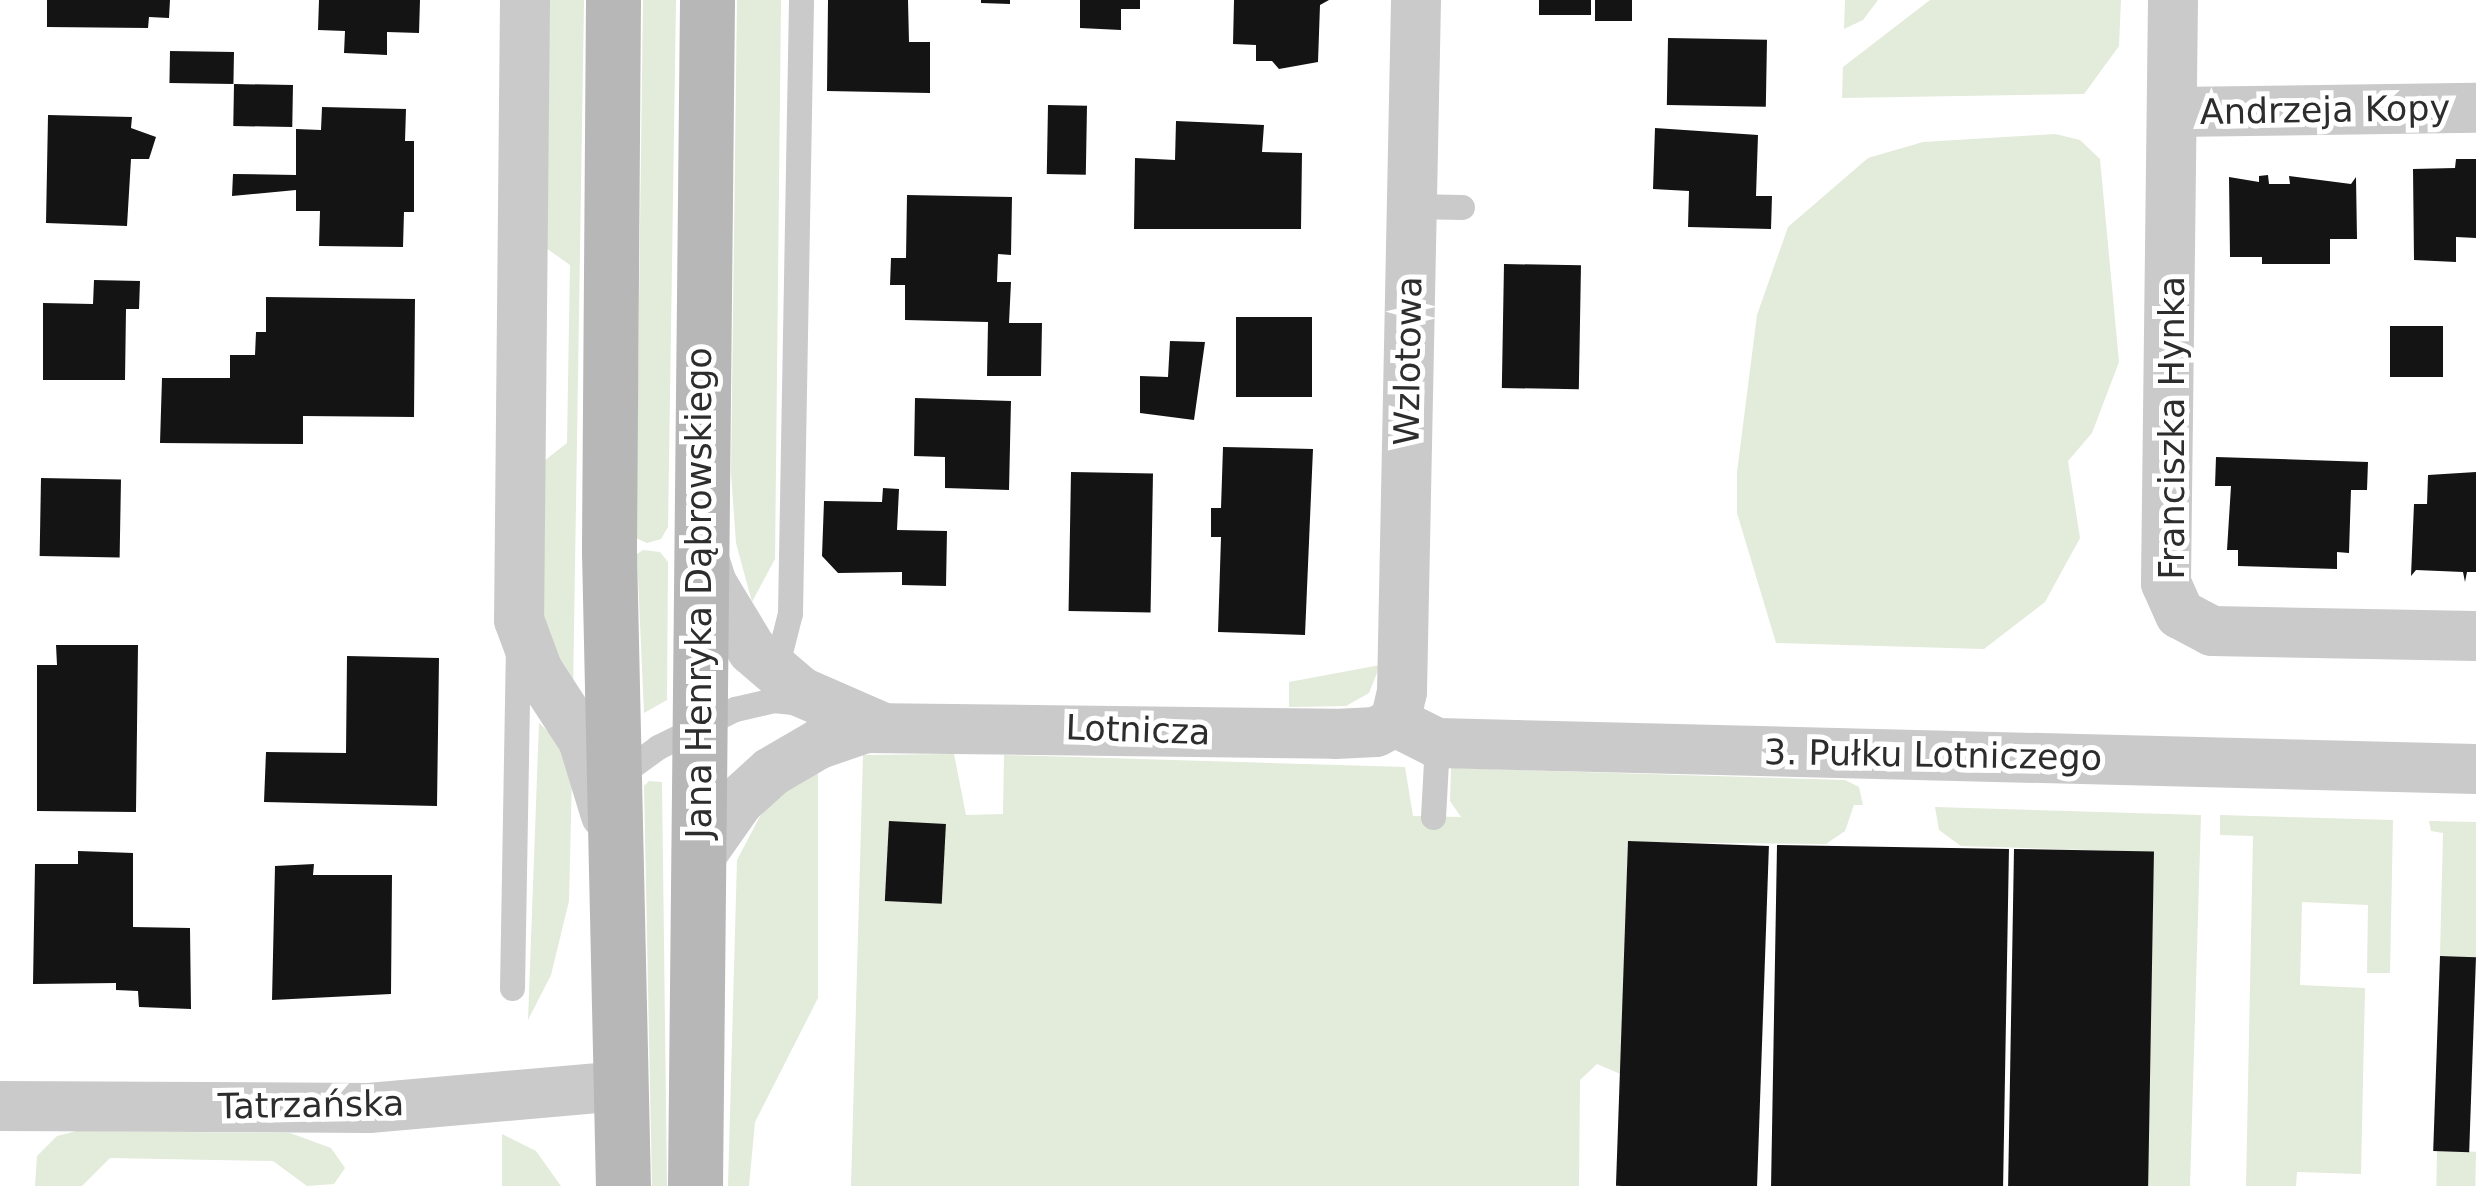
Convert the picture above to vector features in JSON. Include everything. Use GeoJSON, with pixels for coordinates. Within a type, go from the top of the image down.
{"type":"FeatureCollection","features":[{"type":"Feature","properties":{"kind":"main road"},"geometry":{"type":"LineString","coordinates":[[613,0],[614,779],[623,1186]]}},
{"type":"Feature","properties":{"kind":"main road","name":"Jana Henryka Dąbrowskiego"},"geometry":{"type":"LineString","coordinates":[[695,1186],[707,0]]}},
{"type":"Feature","properties":{"kind":"street"},"geometry":{"type":"LineString","coordinates":[[525,0],[519,620],[538,672],[583,740],[616,846]]}},
{"type":"Feature","properties":{"kind":"street","name":"Wzlotowa"},"geometry":{"type":"LineString","coordinates":[[1416,0],[1402,692],[1416,732]]}},
{"type":"Feature","properties":{"kind":"street","name":"Franciszka Hynka"},"geometry":{"type":"LineString","coordinates":[[2172,0],[2174,112],[2166,583],[2180,614],[2212,631],[2476,636]]}},
{"type":"Feature","properties":{"kind":"street","name":"Andrzeja Kopy"},"geometry":{"type":"LineString","coordinates":[[2174,112],[2476,108]]}},
{"type":"Feature","properties":{"kind":"street","name":"Lotnicza"},"geometry":{"type":"LineString","coordinates":[[699,536],[733,624],[775,672],[828,706],[879,726]]}},
{"type":"Feature","properties":{"kind":"street","name":"Lotnicza"},"geometry":{"type":"LineString","coordinates":[[697,861],[739,801],[771,772],[827,741],[879,726],[1416,732]]}},
{"type":"Feature","properties":{"kind":"street","name":"3. Pułku Lotniczego"},"geometry":{"type":"LineString","coordinates":[[1416,732],[2476,769]]}},
{"type":"Feature","properties":{"kind":"street","name":"Tatrzańska"},"geometry":{"type":"LineString","coordinates":[[0,1106],[369,1108],[622,1086]]}},
{"type":"Feature","properties":{"kind":"lane"},"geometry":{"type":"LineString","coordinates":[[775,672],[790,614],[801,0]]}},
{"type":"Feature","properties":{"kind":"lane"},"geometry":{"type":"LineString","coordinates":[[1411,206],[1462,207]]}},
{"type":"Feature","properties":{"kind":"lane"},"geometry":{"type":"LineString","coordinates":[[512,988],[519,620]]}},
{"type":"Feature","properties":{"kind":"lane"},"geometry":{"type":"LineString","coordinates":[[614,779],[698,724],[773,700],[828,706]]}},
{"type":"Feature","properties":{"kind":"lane"},"geometry":{"type":"LineString","coordinates":[[1416,732],[1433,817]]}},
{"type":"Feature","properties":{"kind":"green space"},"geometry":{"type":"Polygon","coordinates":[[[539,0],[584,0],[573,692],[543,631],[535,468],[567,443],[570,265],[539,243],[539,0]]]}},
{"type":"Feature","properties":{"kind":"green space"},"geometry":{"type":"Polygon","coordinates":[[[643,0],[676,0],[668,527],[661,539],[647,543],[636,538],[643,0]]]}},
{"type":"Feature","properties":{"kind":"green space"},"geometry":{"type":"Polygon","coordinates":[[[737,0],[781,0],[775,559],[752,602],[736,543],[731,473],[737,0]]]}},
{"type":"Feature","properties":{"kind":"green space"},"geometry":{"type":"Polygon","coordinates":[[[1845,0],[1878,0],[1863,20],[1844,29],[1845,0]]]}},
{"type":"Feature","properties":{"kind":"green space"},"geometry":{"type":"Polygon","coordinates":[[[1930,0],[2121,0],[2119,46],[2084,94],[1842,98],[1843,67],[1930,0]]]}},
{"type":"Feature","properties":{"kind":"green space"},"geometry":{"type":"Polygon","coordinates":[[[2055,134],[2080,140],[2100,159],[2119,362],[2092,433],[2068,461],[2080,538],[2045,602],[1984,649],[1776,643],[1737,513],[1737,472],[1757,315],[1788,227],[1868,158],[1923,142],[2055,134]]]}},
{"type":"Feature","properties":{"kind":"green space"},"geometry":{"type":"Polygon","coordinates":[[[643,550],[660,552],[668,562],[667,700],[644,713],[637,554],[643,550]]]}},
{"type":"Feature","properties":{"kind":"green space"},"geometry":{"type":"Polygon","coordinates":[[[1380,665],[1369,693],[1346,706],[1289,707],[1289,682],[1380,665]]]}},
{"type":"Feature","properties":{"kind":"green space"},"geometry":{"type":"Polygon","coordinates":[[[539,723],[556,739],[572,775],[569,901],[551,975],[528,1020],[539,723]]]}},
{"type":"Feature","properties":{"kind":"green space"},"geometry":{"type":"Polygon","coordinates":[[[954,754],[966,815],[1003,814],[1004,755],[1405,767],[1413,816],[1461,817],[1450,801],[1451,768],[1845,780],[1859,787],[1863,805],[1854,805],[1845,831],[1826,844],[1628,842],[1623,1075],[1597,1064],[1580,1080],[1579,1186],[851,1186],[863,755],[954,754]]]}},
{"type":"Feature","properties":{"kind":"green space"},"geometry":{"type":"Polygon","coordinates":[[[818,767],[818,998],[755,1122],[749,1186],[728,1186],[737,860],[767,803],[818,767]]]}},
{"type":"Feature","properties":{"kind":"green space"},"geometry":{"type":"Polygon","coordinates":[[[649,781],[662,782],[667,1186],[652,1186],[644,786],[649,781]]]}},
{"type":"Feature","properties":{"kind":"green space"},"geometry":{"type":"Polygon","coordinates":[[[1935,807],[2201,815],[2190,1186],[2146,1186],[2154,852],[1961,846],[1939,830],[1935,807]]]}},
{"type":"Feature","properties":{"kind":"green space"},"geometry":{"type":"Polygon","coordinates":[[[2220,815],[2393,820],[2390,973],[2367,973],[2368,905],[2302,902],[2300,985],[2365,988],[2361,1174],[2297,1172],[2296,1186],[2246,1186],[2253,836],[2220,835],[2220,815]]]}},
{"type":"Feature","properties":{"kind":"green space"},"geometry":{"type":"Polygon","coordinates":[[[2429,821],[2476,822],[2476,957],[2440,956],[2443,833],[2431,831],[2429,821]]]}},
{"type":"Feature","properties":{"kind":"green space"},"geometry":{"type":"Polygon","coordinates":[[[77,1131],[290,1133],[331,1148],[345,1168],[334,1184],[307,1186],[273,1161],[110,1158],[82,1186],[35,1186],[37,1156],[57,1136],[77,1131]]]}},
{"type":"Feature","properties":{"kind":"green space"},"geometry":{"type":"Polygon","coordinates":[[[502,1134],[536,1151],[561,1186],[502,1186],[502,1134]]]}},
{"type":"Feature","properties":{"kind":"green space"},"geometry":{"type":"Polygon","coordinates":[[[2437,1151],[2476,1152],[2475,1186],[2436,1186],[2437,1151]]]}},
{"type":"Feature","properties":{"kind":"building"},"geometry":{"type":"Polygon","coordinates":[[[47,0],[170,0],[169,18],[149,17],[148,28],[47,27],[47,0]]]}},
{"type":"Feature","properties":{"kind":"building"},"geometry":{"type":"Polygon","coordinates":[[[319,0],[420,0],[419,33],[387,32],[387,55],[344,53],[345,31],[318,30],[319,0]]]}},
{"type":"Feature","properties":{"kind":"building"},"geometry":{"type":"Polygon","coordinates":[[[828,0],[908,0],[909,42],[930,42],[930,93],[827,91],[828,0]]]}},
{"type":"Feature","properties":{"kind":"building"},"geometry":{"type":"Polygon","coordinates":[[[1010,0],[1010,4],[981,3],[1010,0]]]}},
{"type":"Feature","properties":{"kind":"building"},"geometry":{"type":"Polygon","coordinates":[[[1080,0],[1140,0],[1140,9],[1121,9],[1121,30],[1080,28],[1080,0]]]}},
{"type":"Feature","properties":{"kind":"building"},"geometry":{"type":"Polygon","coordinates":[[[1234,0],[1329,0],[1320,5],[1318,62],[1279,69],[1272,61],[1256,61],[1256,45],[1233,44],[1234,0]]]}},
{"type":"Feature","properties":{"kind":"building"},"geometry":{"type":"Polygon","coordinates":[[[1539,0],[1591,0],[1591,15],[1539,15],[1539,0]]]}},
{"type":"Feature","properties":{"kind":"building"},"geometry":{"type":"Polygon","coordinates":[[[1595,0],[1632,0],[1632,21],[1595,21],[1595,0]]]}},
{"type":"Feature","properties":{"kind":"building"},"geometry":{"type":"Polygon","coordinates":[[[1668,38],[1767,40],[1766,107],[1667,105],[1668,38]]]}},
{"type":"Feature","properties":{"kind":"building"},"geometry":{"type":"Polygon","coordinates":[[[170,51],[234,52],[233,84],[169,83],[170,51]]]}},
{"type":"Feature","properties":{"kind":"building"},"geometry":{"type":"Polygon","coordinates":[[[234,84],[293,85],[292,127],[233,126],[234,84]]]}},
{"type":"Feature","properties":{"kind":"building"},"geometry":{"type":"Polygon","coordinates":[[[1048,105],[1087,106],[1086,175],[1047,174],[1048,105]]]}},
{"type":"Feature","properties":{"kind":"building"},"geometry":{"type":"Polygon","coordinates":[[[322,107],[406,109],[405,141],[414,141],[414,212],[404,212],[403,247],[319,246],[320,211],[296,211],[296,190],[232,196],[233,174],[296,175],[296,129],[321,130],[322,107]]]}},
{"type":"Feature","properties":{"kind":"building"},"geometry":{"type":"Polygon","coordinates":[[[48,115],[132,117],[131,128],[156,137],[149,159],[131,159],[127,226],[46,223],[48,115]]]}},
{"type":"Feature","properties":{"kind":"building"},"geometry":{"type":"Polygon","coordinates":[[[1176,121],[1264,125],[1262,152],[1302,153],[1301,229],[1134,229],[1135,158],[1175,160],[1176,121]]]}},
{"type":"Feature","properties":{"kind":"building"},"geometry":{"type":"Polygon","coordinates":[[[1655,128],[1758,135],[1756,196],[1772,196],[1771,229],[1688,227],[1689,191],[1653,189],[1655,128]]]}},
{"type":"Feature","properties":{"kind":"building"},"geometry":{"type":"Polygon","coordinates":[[[2456,159],[2476,159],[2476,238],[2456,237],[2456,262],[2414,260],[2413,169],[2455,168],[2456,159]]]}},
{"type":"Feature","properties":{"kind":"building"},"geometry":{"type":"Polygon","coordinates":[[[2268,175],[2269,184],[2290,184],[2289,176],[2351,184],[2356,177],[2357,239],[2330,239],[2330,264],[2262,264],[2262,257],[2230,257],[2229,177],[2259,182],[2259,176],[2268,175]]]}},
{"type":"Feature","properties":{"kind":"building"},"geometry":{"type":"Polygon","coordinates":[[[907,195],[1012,197],[1011,255],[998,254],[997,282],[1011,282],[1009,323],[1042,323],[1041,376],[987,376],[988,322],[905,320],[905,285],[890,285],[891,258],[906,258],[907,195]]]}},
{"type":"Feature","properties":{"kind":"building"},"geometry":{"type":"Polygon","coordinates":[[[1504,264],[1581,265],[1579,389],[1502,388],[1504,264]]]}},
{"type":"Feature","properties":{"kind":"building"},"geometry":{"type":"Polygon","coordinates":[[[94,280],[140,281],[139,309],[126,309],[125,380],[43,380],[43,303],[93,304],[94,280]]]}},
{"type":"Feature","properties":{"kind":"building"},"geometry":{"type":"Polygon","coordinates":[[[266,297],[415,299],[414,417],[303,416],[303,444],[160,443],[162,378],[230,378],[230,355],[255,355],[256,332],[266,332],[266,297]]]}},
{"type":"Feature","properties":{"kind":"building"},"geometry":{"type":"Polygon","coordinates":[[[1236,317],[1312,317],[1312,397],[1236,397],[1236,317]]]}},
{"type":"Feature","properties":{"kind":"building"},"geometry":{"type":"Polygon","coordinates":[[[2390,326],[2443,326],[2443,377],[2390,377],[2390,326]]]}},
{"type":"Feature","properties":{"kind":"building"},"geometry":{"type":"Polygon","coordinates":[[[1170,341],[1205,342],[1194,420],[1140,413],[1140,376],[1168,377],[1170,341]]]}},
{"type":"Feature","properties":{"kind":"building"},"geometry":{"type":"Polygon","coordinates":[[[915,398],[1011,401],[1009,490],[945,488],[945,457],[914,456],[915,398]]]}},
{"type":"Feature","properties":{"kind":"building"},"geometry":{"type":"Polygon","coordinates":[[[1223,447],[1313,449],[1305,635],[1218,632],[1221,537],[1211,537],[1211,508],[1221,508],[1223,447]]]}},
{"type":"Feature","properties":{"kind":"building"},"geometry":{"type":"Polygon","coordinates":[[[2216,457],[2368,462],[2367,490],[2351,490],[2349,553],[2337,552],[2337,569],[2238,566],[2238,550],[2227,550],[2231,486],[2215,486],[2216,457]]]}},
{"type":"Feature","properties":{"kind":"building"},"geometry":{"type":"Polygon","coordinates":[[[1071,472],[1153,473],[1151,612],[1069,611],[1071,472]]]}},
{"type":"Feature","properties":{"kind":"building"},"geometry":{"type":"Polygon","coordinates":[[[2476,472],[2476,572],[2467,572],[2465,582],[2463,572],[2416,570],[2411,576],[2414,504],[2427,504],[2428,475],[2476,472]]]}},
{"type":"Feature","properties":{"kind":"building"},"geometry":{"type":"Polygon","coordinates":[[[41,478],[121,479],[120,557],[40,556],[41,478]]]}},
{"type":"Feature","properties":{"kind":"building"},"geometry":{"type":"Polygon","coordinates":[[[883,488],[899,489],[897,530],[947,531],[946,586],[902,585],[902,572],[838,573],[822,556],[824,501],[882,502],[883,488]]]}},
{"type":"Feature","properties":{"kind":"building"},"geometry":{"type":"Polygon","coordinates":[[[56,645],[138,645],[136,812],[37,811],[37,665],[57,665],[56,645]]]}},
{"type":"Feature","properties":{"kind":"building"},"geometry":{"type":"Polygon","coordinates":[[[347,656],[439,658],[437,806],[264,802],[266,752],[346,753],[347,656]]]}},
{"type":"Feature","properties":{"kind":"building"},"geometry":{"type":"Polygon","coordinates":[[[889,821],[946,824],[942,904],[885,901],[889,821]]]}},
{"type":"Feature","properties":{"kind":"building"},"geometry":{"type":"Polygon","coordinates":[[[1628,841],[1769,846],[1757,1186],[1616,1186],[1628,841]]]}},
{"type":"Feature","properties":{"kind":"building"},"geometry":{"type":"Polygon","coordinates":[[[1777,845],[2009,849],[2003,1186],[1771,1186],[1777,845]]]}},
{"type":"Feature","properties":{"kind":"building"},"geometry":{"type":"Polygon","coordinates":[[[2014,849],[2154,851],[2148,1186],[2008,1186],[2014,849]]]}},
{"type":"Feature","properties":{"kind":"building"},"geometry":{"type":"Polygon","coordinates":[[[78,851],[133,853],[133,927],[190,928],[191,1009],[139,1007],[138,991],[116,990],[116,983],[33,984],[35,864],[78,864],[78,851]]]}},
{"type":"Feature","properties":{"kind":"building"},"geometry":{"type":"Polygon","coordinates":[[[314,864],[313,875],[392,875],[391,994],[272,1000],[275,866],[314,864]]]}},
{"type":"Feature","properties":{"kind":"building"},"geometry":{"type":"Polygon","coordinates":[[[2440,956],[2476,957],[2469,1152],[2433,1151],[2440,956]]]}}]}
